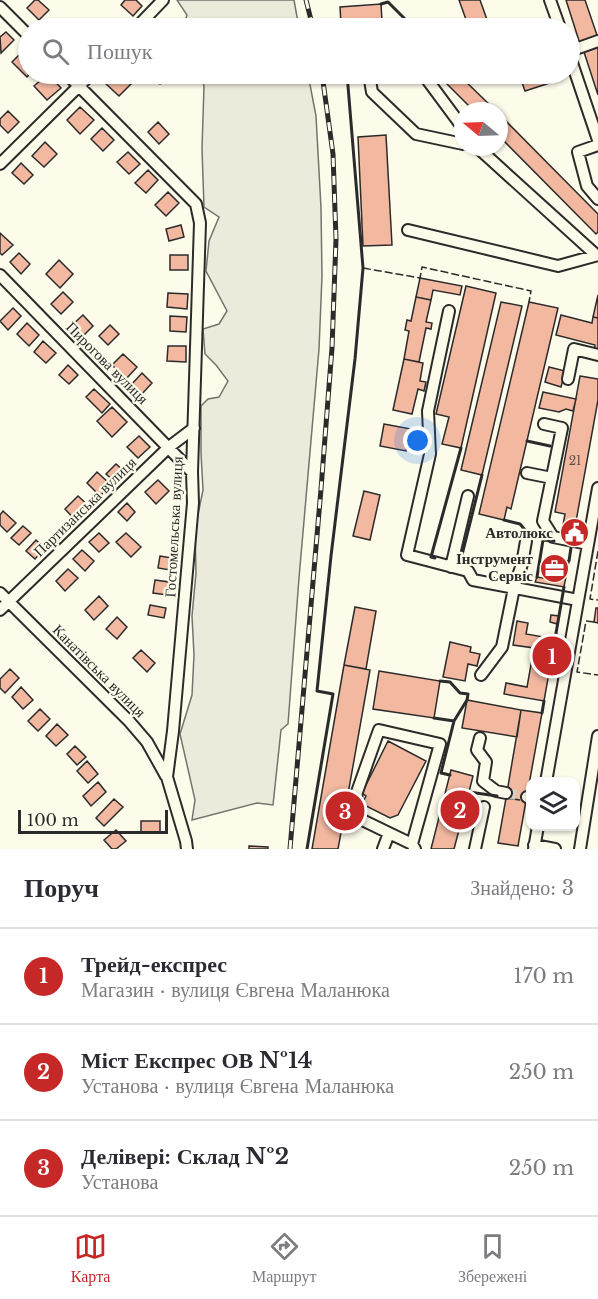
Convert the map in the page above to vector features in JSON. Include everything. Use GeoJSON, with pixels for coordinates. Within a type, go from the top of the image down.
{"type":"FeatureCollection","features":[{"type":"Feature","properties":{"kind":"street"},"geometry":{"type":"LineString","coordinates":[[146,18],[163,0]]}},
{"type":"Feature","properties":{"kind":"street"},"geometry":{"type":"LineString","coordinates":[[550,0],[556,18]]}},
{"type":"Feature","properties":{"kind":"street"},"geometry":{"type":"LineString","coordinates":[[0,7],[18,25]]}},
{"type":"Feature","properties":{"kind":"street"},"geometry":{"type":"LineString","coordinates":[[580,47],[598,41]]}},
{"type":"Feature","properties":{"kind":"street"},"geometry":{"type":"LineString","coordinates":[[371,84],[372,92],[416,134],[454,142]]}},
{"type":"Feature","properties":{"kind":"street"},"geometry":{"type":"LineString","coordinates":[[430,84],[454,116]]}},
{"type":"Feature","properties":{"kind":"street"},"geometry":{"type":"LineString","coordinates":[[579,84],[598,140]]}},
{"type":"Feature","properties":{"kind":"street"},"geometry":{"type":"LineString","coordinates":[[0,164],[79,86]]}},
{"type":"Feature","properties":{"kind":"street","name":"Гостомельська вулиця"},"geometry":{"type":"LineString","coordinates":[[79,86],[196,204],[200,223],[193,503],[167,777],[187,849]]}},
{"type":"Feature","properties":{"kind":"street"},"geometry":{"type":"LineString","coordinates":[[598,145],[578,152],[587,186],[598,199]]}},
{"type":"Feature","properties":{"kind":"street"},"geometry":{"type":"LineString","coordinates":[[487,156],[597,255]]}},
{"type":"Feature","properties":{"kind":"street"},"geometry":{"type":"LineString","coordinates":[[408,231],[558,266],[597,255]]}},
{"type":"Feature","properties":{"kind":"street","name":"Пирогова вулиця"},"geometry":{"type":"LineString","coordinates":[[0,275],[192,472]]}},
{"type":"Feature","properties":{"kind":"street"},"geometry":{"type":"LineString","coordinates":[[449,311],[428,411],[430,454],[407,555],[468,571],[473,580],[578,600]]}},
{"type":"Feature","properties":{"kind":"street"},"geometry":{"type":"LineString","coordinates":[[568,379],[574,349],[598,355]]}},
{"type":"Feature","properties":{"kind":"street"},"geometry":{"type":"LineString","coordinates":[[544,424],[562,428],[543,521],[553,537],[588,544]]}},
{"type":"Feature","properties":{"kind":"street","name":"Партизанська вулиця"},"geometry":{"type":"LineString","coordinates":[[3,601],[170,447],[194,428]]}},
{"type":"Feature","properties":{"kind":"street"},"geometry":{"type":"LineString","coordinates":[[527,473],[552,478]]}},
{"type":"Feature","properties":{"kind":"street"},"geometry":{"type":"LineString","coordinates":[[547,777],[598,488]]}},
{"type":"Feature","properties":{"kind":"street"},"geometry":{"type":"LineString","coordinates":[[451,567],[468,496]]}},
{"type":"Feature","properties":{"kind":"street"},"geometry":{"type":"LineString","coordinates":[[481,675],[502,647],[526,541]]}},
{"type":"Feature","properties":{"kind":"street","name":"Канатівська вулиця"},"geometry":{"type":"LineString","coordinates":[[3,601],[129,721],[147,742],[167,777]]}},
{"type":"Feature","properties":{"kind":"street"},"geometry":{"type":"LineString","coordinates":[[379,730],[440,744],[413,846],[354,816],[357,792],[379,730]]}},
{"type":"Feature","properties":{"kind":"street"},"geometry":{"type":"LineString","coordinates":[[580,849],[598,736]]}},
{"type":"Feature","properties":{"kind":"street"},"geometry":{"type":"LineString","coordinates":[[480,738],[477,750],[486,762],[483,781],[496,791],[507,793]]}},
{"type":"Feature","properties":{"kind":"street"},"geometry":{"type":"LineString","coordinates":[[475,849],[484,807]]}},
{"type":"Feature","properties":{"kind":"street"},"geometry":{"type":"LineString","coordinates":[[537,831],[534,847],[555,849]]}},
{"type":"Feature","properties":{"kind":"street"},"geometry":{"type":"LineString","coordinates":[[383,849],[389,833]]}},
{"type":"Feature","properties":{"kind":"shaded area"},"geometry":{"type":"Polygon","coordinates":[[[177,0],[294,0],[297,18],[186,18],[187,15],[177,0]]]}},
{"type":"Feature","properties":{"kind":"shaded area"},"geometry":{"type":"Polygon","coordinates":[[[204,84],[310,84],[316,116],[322,276],[319,349],[288,724],[281,730],[273,805],[257,803],[192,820],[195,800],[180,734],[192,695],[195,529],[203,490],[201,406],[208,399],[219,397],[228,381],[205,354],[203,329],[219,324],[227,311],[206,271],[209,241],[219,217],[204,207],[202,149],[204,84]]]}},
{"type":"Feature","properties":{"kind":"building"},"geometry":{"type":"Polygon","coordinates":[[[38,0],[49,10],[41,18],[37,18],[27,8],[38,0]]]}},
{"type":"Feature","properties":{"kind":"building"},"geometry":{"type":"Polygon","coordinates":[[[125,0],[136,0],[142,6],[133,16],[121,5],[125,0]]]}},
{"type":"Feature","properties":{"kind":"building"},"geometry":{"type":"Polygon","coordinates":[[[459,0],[480,0],[486,18],[465,18],[459,0]]]}},
{"type":"Feature","properties":{"kind":"building"},"geometry":{"type":"Polygon","coordinates":[[[566,0],[585,0],[598,38],[580,44],[580,18],[572,18],[566,0]]]}},
{"type":"Feature","properties":{"kind":"building"},"geometry":{"type":"Polygon","coordinates":[[[381,4],[382,18],[341,18],[340,7],[381,4]]]}},
{"type":"Feature","properties":{"kind":"building"},"geometry":{"type":"Polygon","coordinates":[[[6,32],[14,40],[1,53],[0,37],[6,32]]]}},
{"type":"Feature","properties":{"kind":"building"},"geometry":{"type":"Polygon","coordinates":[[[598,44],[598,95],[583,49],[598,44]]]}},
{"type":"Feature","properties":{"kind":"building"},"geometry":{"type":"Polygon","coordinates":[[[18,56],[18,68],[12,62],[18,56]]]}},
{"type":"Feature","properties":{"kind":"building"},"geometry":{"type":"Polygon","coordinates":[[[57,84],[61,88],[47,100],[34,86],[57,84]]]}},
{"type":"Feature","properties":{"kind":"building"},"geometry":{"type":"Polygon","coordinates":[[[106,84],[131,84],[119,96],[106,84]]]}},
{"type":"Feature","properties":{"kind":"building"},"geometry":{"type":"Polygon","coordinates":[[[447,84],[468,84],[487,102],[465,102],[447,84]]]}},
{"type":"Feature","properties":{"kind":"building"},"geometry":{"type":"Polygon","coordinates":[[[523,84],[547,84],[525,91],[523,84]]]}},
{"type":"Feature","properties":{"kind":"building"},"geometry":{"type":"Polygon","coordinates":[[[80,107],[94,120],[80,134],[67,120],[80,107]]]}},
{"type":"Feature","properties":{"kind":"building"},"geometry":{"type":"Polygon","coordinates":[[[8,111],[19,122],[8,133],[0,125],[0,119],[8,111]]]}},
{"type":"Feature","properties":{"kind":"building"},"geometry":{"type":"Polygon","coordinates":[[[158,122],[169,134],[159,144],[148,132],[158,122]]]}},
{"type":"Feature","properties":{"kind":"building"},"geometry":{"type":"Polygon","coordinates":[[[508,123],[598,214],[596,234],[508,145],[508,123]]]}},
{"type":"Feature","properties":{"kind":"building"},"geometry":{"type":"Polygon","coordinates":[[[102,128],[114,140],[103,151],[91,139],[102,128]]]}},
{"type":"Feature","properties":{"kind":"building"},"geometry":{"type":"Polygon","coordinates":[[[386,135],[392,245],[363,246],[358,137],[386,135]]]}},
{"type":"Feature","properties":{"kind":"building"},"geometry":{"type":"Polygon","coordinates":[[[45,142],[57,154],[44,167],[32,156],[45,142]]]}},
{"type":"Feature","properties":{"kind":"building"},"geometry":{"type":"Polygon","coordinates":[[[128,152],[140,164],[129,174],[117,162],[128,152]]]}},
{"type":"Feature","properties":{"kind":"building"},"geometry":{"type":"Polygon","coordinates":[[[21,163],[33,175],[24,184],[12,173],[21,163]]]}},
{"type":"Feature","properties":{"kind":"building"},"geometry":{"type":"Polygon","coordinates":[[[148,170],[158,180],[146,193],[135,183],[148,170]]]}},
{"type":"Feature","properties":{"kind":"building"},"geometry":{"type":"Polygon","coordinates":[[[168,192],[179,203],[166,216],[155,205],[168,192]]]}},
{"type":"Feature","properties":{"kind":"building"},"geometry":{"type":"Polygon","coordinates":[[[181,225],[184,237],[169,241],[166,229],[181,225]]]}},
{"type":"Feature","properties":{"kind":"building"},"geometry":{"type":"Polygon","coordinates":[[[0,233],[13,245],[2,255],[0,253],[0,233]]]}},
{"type":"Feature","properties":{"kind":"building"},"geometry":{"type":"Polygon","coordinates":[[[19,253],[30,264],[21,274],[10,262],[19,253]]]}},
{"type":"Feature","properties":{"kind":"building"},"geometry":{"type":"Polygon","coordinates":[[[170,255],[188,255],[188,270],[170,270],[170,255]]]}},
{"type":"Feature","properties":{"kind":"building"},"geometry":{"type":"Polygon","coordinates":[[[59,260],[73,274],[60,288],[46,274],[59,260]]]}},
{"type":"Feature","properties":{"kind":"building"},"geometry":{"type":"Polygon","coordinates":[[[420,278],[462,286],[460,295],[433,290],[431,300],[416,297],[420,278]]]}},
{"type":"Feature","properties":{"kind":"building"},"geometry":{"type":"Polygon","coordinates":[[[466,286],[496,293],[461,448],[442,444],[449,417],[436,414],[466,286]]]}},
{"type":"Feature","properties":{"kind":"building"},"geometry":{"type":"Polygon","coordinates":[[[63,292],[73,302],[61,314],[51,304],[63,292]]]}},
{"type":"Feature","properties":{"kind":"building"},"geometry":{"type":"Polygon","coordinates":[[[168,293],[188,294],[187,309],[167,307],[168,293]]]}},
{"type":"Feature","properties":{"kind":"building"},"geometry":{"type":"Polygon","coordinates":[[[598,295],[598,318],[593,317],[598,295]]]}},
{"type":"Feature","properties":{"kind":"building"},"geometry":{"type":"Polygon","coordinates":[[[416,297],[431,300],[426,322],[432,323],[431,329],[426,328],[419,362],[404,359],[409,331],[405,330],[407,320],[411,321],[416,297]]]}},
{"type":"Feature","properties":{"kind":"building"},"geometry":{"type":"Polygon","coordinates":[[[501,302],[522,306],[482,475],[461,470],[501,302]]]}},
{"type":"Feature","properties":{"kind":"building"},"geometry":{"type":"Polygon","coordinates":[[[529,302],[558,308],[511,509],[507,507],[504,520],[479,514],[529,302]]]}},
{"type":"Feature","properties":{"kind":"building"},"geometry":{"type":"Polygon","coordinates":[[[13,308],[21,316],[8,330],[0,321],[13,308]]]}},
{"type":"Feature","properties":{"kind":"building"},"geometry":{"type":"Polygon","coordinates":[[[83,315],[93,326],[82,337],[71,326],[83,315]]]}},
{"type":"Feature","properties":{"kind":"building"},"geometry":{"type":"Polygon","coordinates":[[[561,315],[592,323],[593,317],[598,318],[598,352],[594,351],[595,345],[556,335],[561,315]]]}},
{"type":"Feature","properties":{"kind":"building"},"geometry":{"type":"Polygon","coordinates":[[[170,316],[187,317],[186,332],[170,331],[170,316]]]}},
{"type":"Feature","properties":{"kind":"building"},"geometry":{"type":"Polygon","coordinates":[[[27,323],[39,335],[29,346],[17,334],[27,323]]]}},
{"type":"Feature","properties":{"kind":"building"},"geometry":{"type":"Polygon","coordinates":[[[110,325],[119,334],[108,345],[99,336],[110,325]]]}},
{"type":"Feature","properties":{"kind":"building"},"geometry":{"type":"Polygon","coordinates":[[[43,341],[56,353],[46,363],[34,352],[43,341]]]}},
{"type":"Feature","properties":{"kind":"building"},"geometry":{"type":"Polygon","coordinates":[[[168,346],[186,346],[186,362],[167,361],[168,346]]]}},
{"type":"Feature","properties":{"kind":"building"},"geometry":{"type":"Polygon","coordinates":[[[123,354],[137,367],[126,379],[112,365],[123,354]]]}},
{"type":"Feature","properties":{"kind":"building"},"geometry":{"type":"Polygon","coordinates":[[[404,359],[423,363],[420,381],[426,382],[424,391],[418,389],[412,414],[393,410],[404,359]]]}},
{"type":"Feature","properties":{"kind":"building"},"geometry":{"type":"Polygon","coordinates":[[[68,365],[78,375],[69,384],[59,375],[68,365]]]}},
{"type":"Feature","properties":{"kind":"building"},"geometry":{"type":"Polygon","coordinates":[[[549,367],[565,371],[561,387],[545,382],[549,367]]]}},
{"type":"Feature","properties":{"kind":"building"},"geometry":{"type":"Polygon","coordinates":[[[142,373],[152,383],[141,395],[131,385],[142,373]]]}},
{"type":"Feature","properties":{"kind":"building"},"geometry":{"type":"Polygon","coordinates":[[[580,376],[598,379],[598,400],[575,527],[563,525],[565,514],[555,512],[580,376]]]}},
{"type":"Feature","properties":{"kind":"building"},"geometry":{"type":"Polygon","coordinates":[[[94,389],[110,404],[102,413],[86,397],[94,389]]]}},
{"type":"Feature","properties":{"kind":"building"},"geometry":{"type":"Polygon","coordinates":[[[543,392],[576,399],[573,411],[566,409],[559,412],[539,408],[543,392]]]}},
{"type":"Feature","properties":{"kind":"building"},"geometry":{"type":"Polygon","coordinates":[[[112,407],[127,422],[112,437],[97,421],[112,407]]]}},
{"type":"Feature","properties":{"kind":"building"},"geometry":{"type":"Polygon","coordinates":[[[384,424],[411,429],[406,451],[380,446],[384,424]]]}},
{"type":"Feature","properties":{"kind":"building"},"geometry":{"type":"Polygon","coordinates":[[[139,436],[150,447],[138,458],[127,447],[139,436]]]}},
{"type":"Feature","properties":{"kind":"building"},"geometry":{"type":"Polygon","coordinates":[[[116,464],[125,472],[115,482],[106,474],[116,464]]]}},
{"type":"Feature","properties":{"kind":"building"},"geometry":{"type":"Polygon","coordinates":[[[97,472],[111,485],[100,496],[87,483],[97,472]]]}},
{"type":"Feature","properties":{"kind":"building"},"geometry":{"type":"Polygon","coordinates":[[[158,480],[169,491],[156,504],[145,492],[158,480]]]}},
{"type":"Feature","properties":{"kind":"building"},"geometry":{"type":"Polygon","coordinates":[[[364,491],[380,495],[370,540],[353,536],[364,491]]]}},
{"type":"Feature","properties":{"kind":"building"},"geometry":{"type":"Polygon","coordinates":[[[78,496],[90,507],[76,521],[65,509],[78,496]]]}},
{"type":"Feature","properties":{"kind":"building"},"geometry":{"type":"Polygon","coordinates":[[[127,503],[135,512],[127,521],[118,512],[127,503]]]}},
{"type":"Feature","properties":{"kind":"building"},"geometry":{"type":"Polygon","coordinates":[[[3,511],[16,523],[7,532],[0,525],[0,515],[3,511]]]}},
{"type":"Feature","properties":{"kind":"building"},"geometry":{"type":"Polygon","coordinates":[[[563,525],[575,527],[573,537],[561,535],[563,525]]]}},
{"type":"Feature","properties":{"kind":"building"},"geometry":{"type":"Polygon","coordinates":[[[23,526],[31,533],[19,545],[11,538],[23,526]]]}},
{"type":"Feature","properties":{"kind":"building"},"geometry":{"type":"Polygon","coordinates":[[[99,533],[109,543],[99,552],[89,542],[99,533]]]}},
{"type":"Feature","properties":{"kind":"building"},"geometry":{"type":"Polygon","coordinates":[[[126,533],[141,547],[131,557],[116,542],[126,533]]]}},
{"type":"Feature","properties":{"kind":"building"},"geometry":{"type":"Polygon","coordinates":[[[36,540],[45,548],[35,559],[26,551],[36,540]]]}},
{"type":"Feature","properties":{"kind":"building"},"geometry":{"type":"Polygon","coordinates":[[[82,550],[94,561],[85,571],[73,559],[82,550]]]}},
{"type":"Feature","properties":{"kind":"building"},"geometry":{"type":"Polygon","coordinates":[[[160,556],[172,558],[170,570],[158,568],[160,556]]]}},
{"type":"Feature","properties":{"kind":"building"},"geometry":{"type":"Polygon","coordinates":[[[552,558],[569,561],[564,587],[535,582],[537,577],[548,579],[552,558]]]}},
{"type":"Feature","properties":{"kind":"building"},"geometry":{"type":"Polygon","coordinates":[[[68,569],[78,578],[65,591],[56,581],[68,569]]]}},
{"type":"Feature","properties":{"kind":"building"},"geometry":{"type":"Polygon","coordinates":[[[155,580],[169,582],[168,595],[153,593],[155,580]]]}},
{"type":"Feature","properties":{"kind":"building"},"geometry":{"type":"Polygon","coordinates":[[[99,596],[108,606],[94,620],[85,610],[99,596]]]}},
{"type":"Feature","properties":{"kind":"building"},"geometry":{"type":"Polygon","coordinates":[[[150,605],[166,608],[164,618],[148,615],[150,605]]]}},
{"type":"Feature","properties":{"kind":"building"},"geometry":{"type":"Polygon","coordinates":[[[355,607],[376,611],[366,669],[344,665],[355,607]]]}},
{"type":"Feature","properties":{"kind":"building"},"geometry":{"type":"Polygon","coordinates":[[[596,608],[598,608],[598,623],[594,622],[596,608]]]}},
{"type":"Feature","properties":{"kind":"building"},"geometry":{"type":"Polygon","coordinates":[[[551,615],[559,616],[557,624],[550,622],[551,615]]]}},
{"type":"Feature","properties":{"kind":"building"},"geometry":{"type":"Polygon","coordinates":[[[117,617],[127,627],[117,639],[106,629],[117,617]]]}},
{"type":"Feature","properties":{"kind":"building"},"geometry":{"type":"Polygon","coordinates":[[[517,621],[528,623],[526,634],[555,639],[544,701],[504,694],[506,683],[527,687],[534,648],[513,645],[517,621]]]}},
{"type":"Feature","properties":{"kind":"building"},"geometry":{"type":"Polygon","coordinates":[[[450,642],[471,647],[470,652],[480,654],[477,666],[468,664],[465,681],[443,677],[450,642]]]}},
{"type":"Feature","properties":{"kind":"building"},"geometry":{"type":"Polygon","coordinates":[[[141,650],[155,663],[147,672],[133,658],[141,650]]]}},
{"type":"Feature","properties":{"kind":"building"},"geometry":{"type":"Polygon","coordinates":[[[344,665],[370,670],[338,849],[312,849],[344,665]]]}},
{"type":"Feature","properties":{"kind":"building"},"geometry":{"type":"Polygon","coordinates":[[[10,669],[19,678],[5,693],[0,688],[0,679],[10,669]]]}},
{"type":"Feature","properties":{"kind":"building"},"geometry":{"type":"Polygon","coordinates":[[[379,671],[440,681],[434,718],[373,709],[379,671]]]}},
{"type":"Feature","properties":{"kind":"building"},"geometry":{"type":"Polygon","coordinates":[[[21,687],[33,700],[23,709],[12,697],[21,687]]]}},
{"type":"Feature","properties":{"kind":"building"},"geometry":{"type":"Polygon","coordinates":[[[467,700],[521,710],[517,737],[462,728],[467,700]]]}},
{"type":"Feature","properties":{"kind":"building"},"geometry":{"type":"Polygon","coordinates":[[[40,709],[50,719],[38,731],[28,721],[40,709]]]}},
{"type":"Feature","properties":{"kind":"building"},"geometry":{"type":"Polygon","coordinates":[[[521,710],[542,713],[530,777],[526,777],[526,801],[506,798],[521,710]]]}},
{"type":"Feature","properties":{"kind":"building"},"geometry":{"type":"Polygon","coordinates":[[[57,724],[68,735],[56,746],[46,736],[57,724]]]}},
{"type":"Feature","properties":{"kind":"building"},"geometry":{"type":"Polygon","coordinates":[[[388,741],[426,761],[398,815],[390,818],[362,804],[366,796],[362,793],[388,741]]]}},
{"type":"Feature","properties":{"kind":"building"},"geometry":{"type":"Polygon","coordinates":[[[75,746],[86,757],[77,765],[67,754],[75,746]]]}},
{"type":"Feature","properties":{"kind":"building"},"geometry":{"type":"Polygon","coordinates":[[[87,761],[98,774],[88,783],[77,771],[87,761]]]}},
{"type":"Feature","properties":{"kind":"building"},"geometry":{"type":"Polygon","coordinates":[[[451,770],[473,776],[469,792],[454,849],[431,849],[451,770]]]}},
{"type":"Feature","properties":{"kind":"building"},"geometry":{"type":"Polygon","coordinates":[[[98,782],[106,792],[91,806],[83,796],[98,782]]]}},
{"type":"Feature","properties":{"kind":"building"},"geometry":{"type":"Polygon","coordinates":[[[506,798],[526,801],[518,846],[498,843],[506,798]]]}},
{"type":"Feature","properties":{"kind":"building"},"geometry":{"type":"Polygon","coordinates":[[[114,799],[123,807],[104,826],[96,818],[114,799]]]}},
{"type":"Feature","properties":{"kind":"building"},"geometry":{"type":"Polygon","coordinates":[[[141,821],[160,821],[160,833],[141,833],[141,821]]]}},
{"type":"Feature","properties":{"kind":"building"},"geometry":{"type":"Polygon","coordinates":[[[116,830],[126,841],[116,849],[112,849],[104,840],[116,830]]]}},
{"type":"Feature","properties":{"kind":"building"},"geometry":{"type":"Polygon","coordinates":[[[249,846],[268,847],[268,849],[249,849],[249,846]]]}},
{"type":"Feature","properties":{"kind":"tunnel"},"geometry":{"type":"LineString","coordinates":[[506,793],[526,797]]}},
{"type":"Feature","properties":{"kind":"railway"},"geometry":{"type":"LineString","coordinates":[[306,0],[310,18]]}},
{"type":"Feature","properties":{"kind":"railway"},"geometry":{"type":"LineString","coordinates":[[290,849],[332,348],[336,239],[333,154],[323,84]]}},
{"type":"Feature","properties":{"kind":"fence"},"geometry":{"type":"LineString","coordinates":[[363,268],[420,278],[422,267],[531,291],[529,302]]}},
{"type":"Feature","properties":{"kind":"fence"},"geometry":{"type":"LineString","coordinates":[[598,551],[590,599],[598,600]]}},
{"type":"Feature","properties":{"kind":"fence"},"geometry":{"type":"LineString","coordinates":[[594,622],[586,621],[577,672],[598,675]]}},
{"type":"Feature","properties":{"kind":"wall"},"geometry":{"type":"LineString","coordinates":[[381,4],[388,2],[404,18]]}},
{"type":"Feature","properties":{"kind":"wall"},"geometry":{"type":"LineString","coordinates":[[307,849],[333,694],[317,691],[355,359],[363,268],[348,84]]}},
{"type":"Feature","properties":{"kind":"wall"},"geometry":{"type":"LineString","coordinates":[[527,441],[550,446]]}},
{"type":"Feature","properties":{"kind":"wall"},"geometry":{"type":"LineString","coordinates":[[435,558],[431,557],[461,448]]}},
{"type":"Feature","properties":{"kind":"wall"},"geometry":{"type":"LineString","coordinates":[[460,563],[482,475]]}},
{"type":"Feature","properties":{"kind":"wall"},"geometry":{"type":"LineString","coordinates":[[504,520],[520,524],[526,531],[544,535],[543,540]]}},
{"type":"Feature","properties":{"kind":"wall"},"geometry":{"type":"LineString","coordinates":[[537,577],[543,540],[554,541]]}},
{"type":"Feature","properties":{"kind":"wall"},"geometry":{"type":"LineString","coordinates":[[569,561],[572,541]]}},
{"type":"Feature","properties":{"kind":"wall"},"geometry":{"type":"LineString","coordinates":[[555,639],[564,587]]}},
{"type":"Feature","properties":{"kind":"wall"},"geometry":{"type":"LineString","coordinates":[[440,681],[450,682],[460,693],[468,694],[467,700],[454,721],[441,773],[450,775]]}},
{"type":"Feature","properties":{"kind":"wall"},"geometry":{"type":"LineString","coordinates":[[542,713],[544,701]]}},
{"type":"Feature","properties":{"kind":"wall"},"geometry":{"type":"LineString","coordinates":[[434,718],[454,721]]}},
{"type":"Feature","properties":{"kind":"wall"},"geometry":{"type":"LineString","coordinates":[[469,792],[497,796]]}},
{"type":"Feature","properties":{"kind":"place","name":"Автолюкс"},"geometry":{"type":"Point","coordinates":[574,533]}},
{"type":"Feature","properties":{"kind":"place","name":"Інструмент Сервіс"},"geometry":{"type":"Point","coordinates":[554,568]}},
{"type":"Feature","properties":{"kind":"place","name":"Трейд-експрес"},"geometry":{"type":"Point","coordinates":[552,656]}},
{"type":"Feature","properties":{"kind":"place","name":"Міст Експрес ОВ №14"},"geometry":{"type":"Point","coordinates":[460,810]}},
{"type":"Feature","properties":{"kind":"place","name":"Делівері: Склад №2"},"geometry":{"type":"Point","coordinates":[345,811]}}]}
